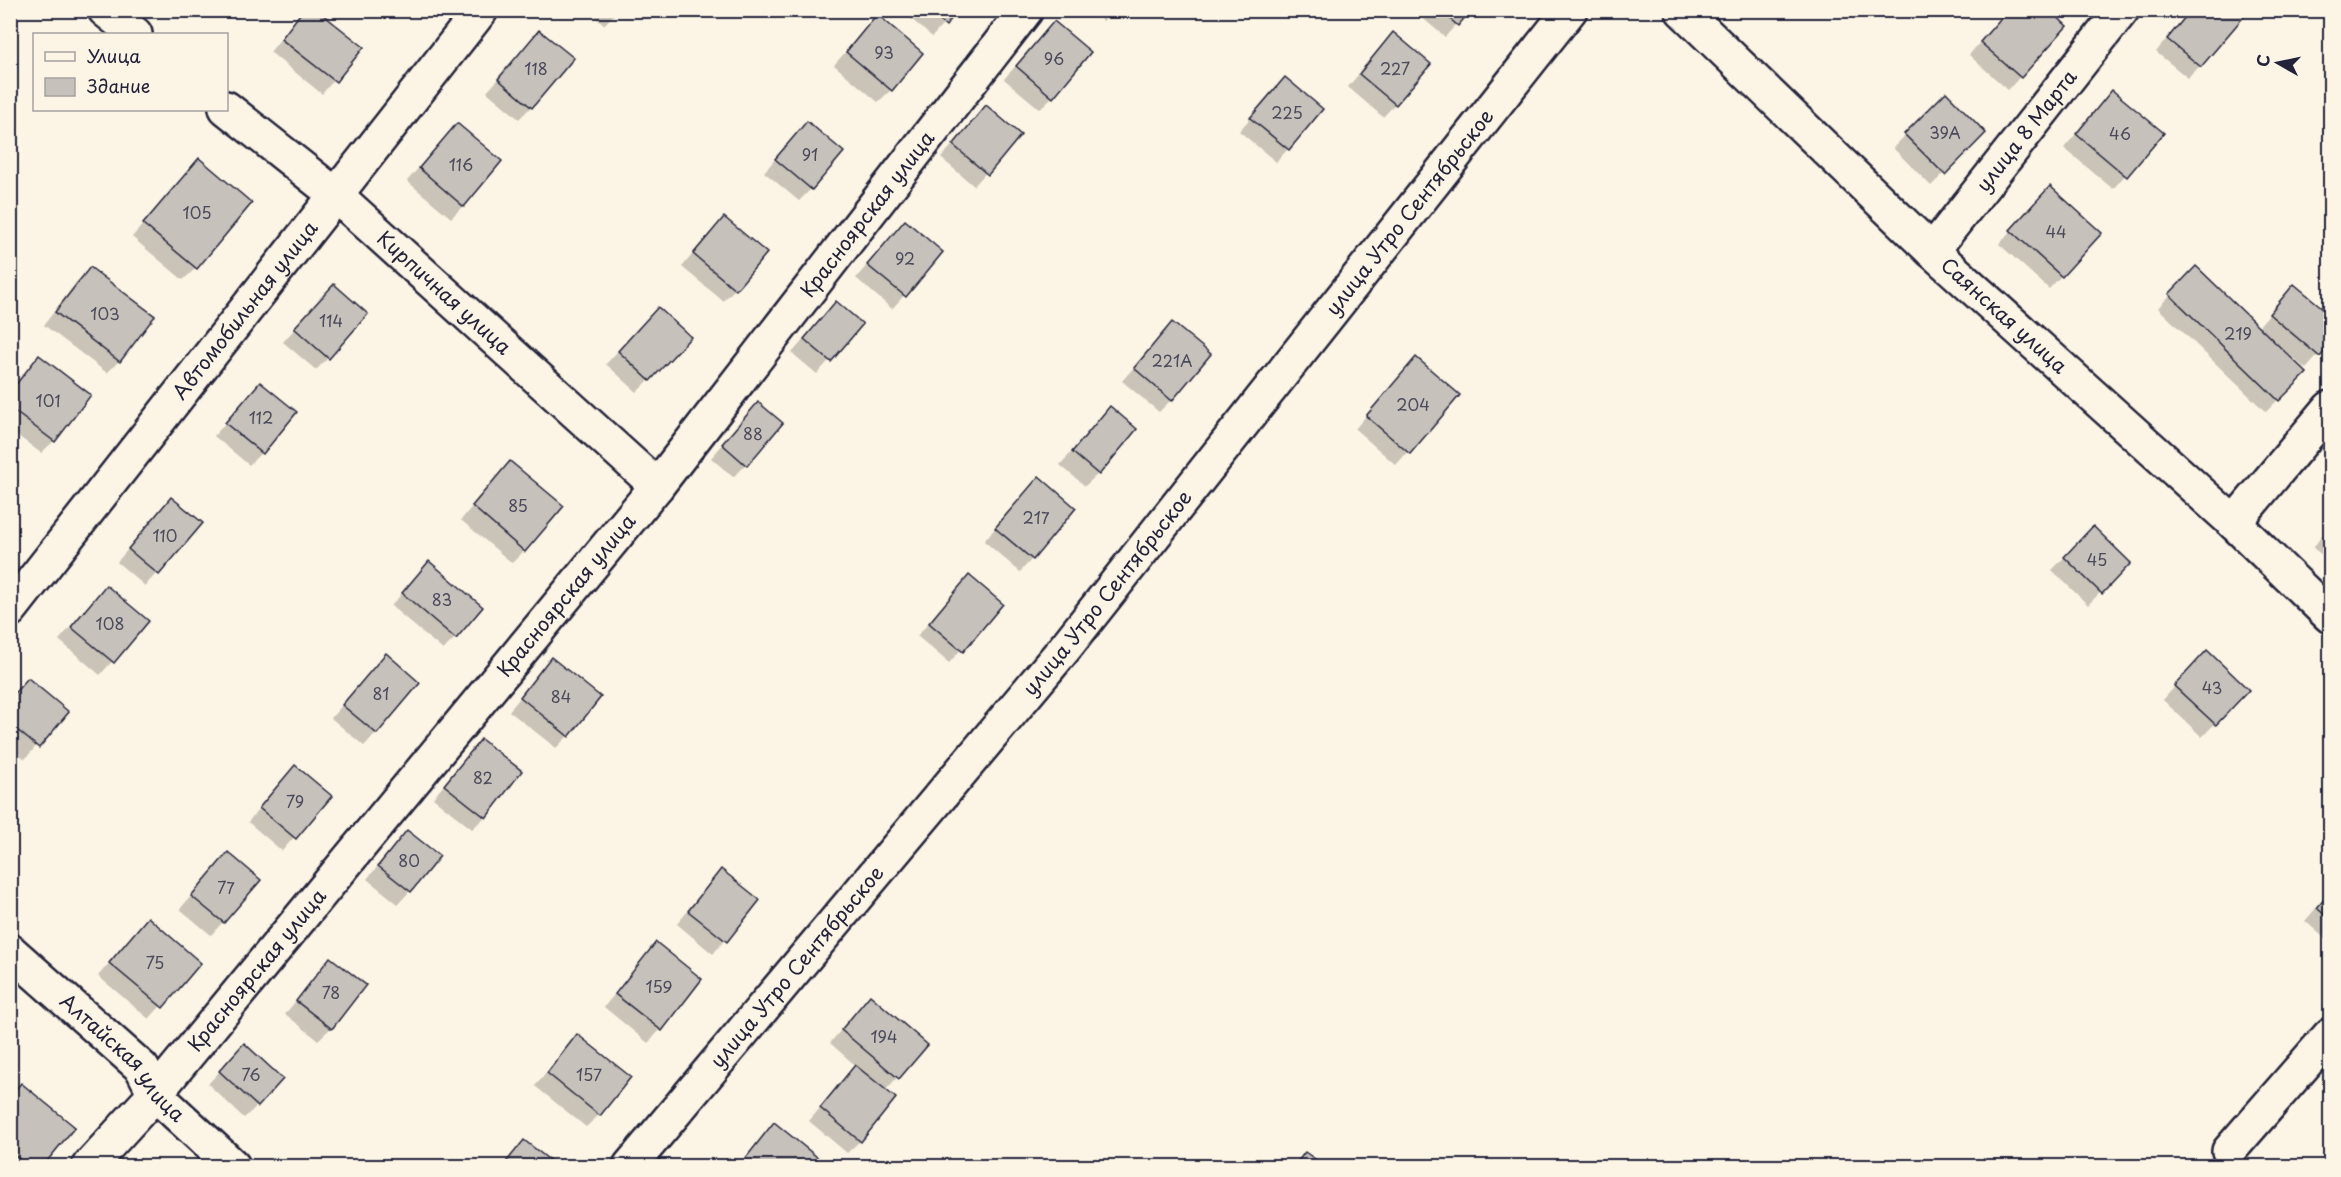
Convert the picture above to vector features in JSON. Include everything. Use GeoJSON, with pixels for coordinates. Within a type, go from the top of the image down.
{"type":"FeatureCollection","features":[{"type":"Feature","properties":{"kind":"street"},"geometry":{"type":"LineString","coordinates":[[105,10],[134,33]]}},
{"type":"Feature","properties":{"kind":"street","name":"Автомобильная улица"},"geometry":{"type":"LineString","coordinates":[[10,610],[481,10]]}},
{"type":"Feature","properties":{"kind":"street","name":"Красноярская улица"},"geometry":{"type":"LineString","coordinates":[[89,1167],[155,1094],[657,486],[1026,10]]}},
{"type":"Feature","properties":{"kind":"street","name":"улица Утро Сентябрьское"},"geometry":{"type":"LineString","coordinates":[[630,1167],[1064,649],[1570,10]]}},
{"type":"Feature","properties":{"kind":"street","name":"Саянская улица"},"geometry":{"type":"LineString","coordinates":[[1682,10],[1932,251],[2234,523],[2331,616]]}},
{"type":"Feature","properties":{"kind":"street","name":"улица 8 Марта"},"geometry":{"type":"LineString","coordinates":[[1932,251],[2122,10]]}},
{"type":"Feature","properties":{"kind":"street","name":"Кирпичная улица"},"geometry":{"type":"LineString","coordinates":[[228,110],[336,196],[657,486]]}},
{"type":"Feature","properties":{"kind":"street"},"geometry":{"type":"LineString","coordinates":[[2234,523],[2331,408]]}},
{"type":"Feature","properties":{"kind":"street","name":"Алтайская улица"},"geometry":{"type":"LineString","coordinates":[[10,951],[142,1068],[155,1094],[233,1167]]}},
{"type":"Feature","properties":{"kind":"street"},"geometry":{"type":"LineString","coordinates":[[2229,1151],[2331,1035]]}},
{"type":"Feature","properties":{"kind":"building"},"geometry":{"type":"Polygon","coordinates":[[[303,10],[317,10],[364,47],[336,82],[281,39],[303,10]]]}},
{"type":"Feature","properties":{"kind":"building"},"geometry":{"type":"Polygon","coordinates":[[[928,10],[958,10],[946,26],[928,10]]]}},
{"type":"Feature","properties":{"kind":"building"},"geometry":{"type":"Polygon","coordinates":[[[1440,10],[1471,10],[1458,26],[1440,10]]]}},
{"type":"Feature","properties":{"kind":"building"},"geometry":{"type":"Polygon","coordinates":[[[2008,10],[2050,10],[2067,26],[2021,78],[1980,42],[2008,10]]]}},
{"type":"Feature","properties":{"kind":"building"},"geometry":{"type":"Polygon","coordinates":[[[2191,10],[2242,10],[2246,14],[2201,67],[2167,39],[2191,10]]]}},
{"type":"Feature","properties":{"kind":"building"},"geometry":{"type":"Polygon","coordinates":[[[877,14],[923,53],[892,91],[846,52],[877,14]]]}},
{"type":"Feature","properties":{"kind":"building"},"geometry":{"type":"Polygon","coordinates":[[[1054,21],[1091,52],[1053,98],[1016,66],[1054,21]]]}},
{"type":"Feature","properties":{"kind":"building"},"geometry":{"type":"Polygon","coordinates":[[[539,30],[574,58],[532,108],[498,79],[539,30]]]}},
{"type":"Feature","properties":{"kind":"building"},"geometry":{"type":"Polygon","coordinates":[[[1393,32],[1431,64],[1396,105],[1359,74],[1393,32]]]}},
{"type":"Feature","properties":{"kind":"building"},"geometry":{"type":"Polygon","coordinates":[[[1285,77],[1323,109],[1289,150],[1250,118],[1285,77]]]}},
{"type":"Feature","properties":{"kind":"building"},"geometry":{"type":"Polygon","coordinates":[[[2112,90],[2164,133],[2127,177],[2076,134],[2112,90]]]}},
{"type":"Feature","properties":{"kind":"building"},"geometry":{"type":"Polygon","coordinates":[[[1946,92],[1986,133],[1945,175],[1904,134],[1946,92]]]}},
{"type":"Feature","properties":{"kind":"building"},"geometry":{"type":"Polygon","coordinates":[[[986,105],[1021,135],[988,175],[953,145],[986,105]]]}},
{"type":"Feature","properties":{"kind":"building"},"geometry":{"type":"Polygon","coordinates":[[[807,121],[844,152],[812,190],[775,159],[807,121]]]}},
{"type":"Feature","properties":{"kind":"building"},"geometry":{"type":"Polygon","coordinates":[[[457,123],[502,161],[464,207],[419,168],[457,123]]]}},
{"type":"Feature","properties":{"kind":"building"},"geometry":{"type":"Polygon","coordinates":[[[199,158],[252,203],[197,269],[143,224],[199,158]]]}},
{"type":"Feature","properties":{"kind":"building"},"geometry":{"type":"Polygon","coordinates":[[[2050,186],[2102,233],[2062,277],[2010,230],[2050,186]]]}},
{"type":"Feature","properties":{"kind":"building"},"geometry":{"type":"Polygon","coordinates":[[[724,217],[767,253],[736,290],[693,254],[724,217]]]}},
{"type":"Feature","properties":{"kind":"building"},"geometry":{"type":"Polygon","coordinates":[[[905,220],[943,252],[906,297],[867,265],[905,220]]]}},
{"type":"Feature","properties":{"kind":"building"},"geometry":{"type":"Polygon","coordinates":[[[2196,266],[2307,373],[2279,401],[2169,294],[2196,266]]]}},
{"type":"Feature","properties":{"kind":"building"},"geometry":{"type":"Polygon","coordinates":[[[90,267],[155,316],[120,362],[55,312],[90,267]]]}},
{"type":"Feature","properties":{"kind":"building"},"geometry":{"type":"Polygon","coordinates":[[[334,284],[368,314],[329,359],[294,328],[334,284]]]}},
{"type":"Feature","properties":{"kind":"building"},"geometry":{"type":"Polygon","coordinates":[[[2294,284],[2330,314],[2330,344],[2320,357],[2269,314],[2294,284]]]}},
{"type":"Feature","properties":{"kind":"building"},"geometry":{"type":"Polygon","coordinates":[[[836,301],[863,324],[831,362],[804,339],[836,301]]]}},
{"type":"Feature","properties":{"kind":"building"},"geometry":{"type":"Polygon","coordinates":[[[658,307],[691,337],[650,381],[618,351],[658,307]]]}},
{"type":"Feature","properties":{"kind":"building"},"geometry":{"type":"Polygon","coordinates":[[[1172,322],[1211,354],[1172,401],[1134,368],[1172,322]]]}},
{"type":"Feature","properties":{"kind":"building"},"geometry":{"type":"Polygon","coordinates":[[[39,355],[91,395],[55,442],[10,408],[10,392],[39,355]]]}},
{"type":"Feature","properties":{"kind":"building"},"geometry":{"type":"Polygon","coordinates":[[[1416,357],[1460,395],[1410,454],[1366,416],[1416,357]]]}},
{"type":"Feature","properties":{"kind":"building"},"geometry":{"type":"Polygon","coordinates":[[[260,382],[297,412],[263,454],[225,423],[260,382]]]}},
{"type":"Feature","properties":{"kind":"building"},"geometry":{"type":"Polygon","coordinates":[[[758,402],[783,423],[747,466],[722,444],[758,402]]]}},
{"type":"Feature","properties":{"kind":"building"},"geometry":{"type":"Polygon","coordinates":[[[1110,406],[1137,429],[1099,475],[1072,452],[1110,406]]]}},
{"type":"Feature","properties":{"kind":"building"},"geometry":{"type":"Polygon","coordinates":[[[510,461],[564,506],[525,552],[472,506],[510,461]]]}},
{"type":"Feature","properties":{"kind":"building"},"geometry":{"type":"Polygon","coordinates":[[[1039,476],[1076,508],[1033,560],[995,528],[1039,476]]]}},
{"type":"Feature","properties":{"kind":"building"},"geometry":{"type":"Polygon","coordinates":[[[171,497],[203,523],[159,575],[128,549],[171,497]]]}},
{"type":"Feature","properties":{"kind":"building"},"geometry":{"type":"Polygon","coordinates":[[[2093,526],[2131,563],[2102,594],[2064,557],[2093,526]]]}},
{"type":"Feature","properties":{"kind":"building"},"geometry":{"type":"Polygon","coordinates":[[[2330,527],[2330,539],[2324,535],[2330,527]]]}},
{"type":"Feature","properties":{"kind":"building"},"geometry":{"type":"Polygon","coordinates":[[[429,561],[483,607],[456,639],[402,593],[429,561]]]}},
{"type":"Feature","properties":{"kind":"building"},"geometry":{"type":"Polygon","coordinates":[[[969,575],[1003,604],[963,652],[929,623],[969,575]]]}},
{"type":"Feature","properties":{"kind":"building"},"geometry":{"type":"Polygon","coordinates":[[[106,585],[149,621],[114,663],[71,627],[106,585]]]}},
{"type":"Feature","properties":{"kind":"building"},"geometry":{"type":"Polygon","coordinates":[[[2207,650],[2249,690],[2216,725],[2174,686],[2207,650]]]}},
{"type":"Feature","properties":{"kind":"building"},"geometry":{"type":"Polygon","coordinates":[[[386,653],[420,683],[377,734],[342,705],[386,653]]]}},
{"type":"Feature","properties":{"kind":"building"},"geometry":{"type":"Polygon","coordinates":[[[551,657],[601,697],[569,737],[520,697],[551,657]]]}},
{"type":"Feature","properties":{"kind":"building"},"geometry":{"type":"Polygon","coordinates":[[[28,678],[69,712],[39,748],[10,724],[10,698],[28,678]]]}},
{"type":"Feature","properties":{"kind":"building"},"geometry":{"type":"Polygon","coordinates":[[[481,739],[522,771],[486,818],[444,785],[481,739]]]}},
{"type":"Feature","properties":{"kind":"building"},"geometry":{"type":"Polygon","coordinates":[[[295,765],[332,796],[296,839],[259,808],[295,765]]]}},
{"type":"Feature","properties":{"kind":"building"},"geometry":{"type":"Polygon","coordinates":[[[407,830],[440,856],[411,892],[378,866],[407,830]]]}},
{"type":"Feature","properties":{"kind":"building"},"geometry":{"type":"Polygon","coordinates":[[[228,852],[261,880],[224,923],[191,896],[228,852]]]}},
{"type":"Feature","properties":{"kind":"building"},"geometry":{"type":"Polygon","coordinates":[[[721,869],[760,900],[727,942],[688,911],[721,869]]]}},
{"type":"Feature","properties":{"kind":"building"},"geometry":{"type":"Polygon","coordinates":[[[2330,892],[2330,920],[2317,908],[2330,892]]]}},
{"type":"Feature","properties":{"kind":"building"},"geometry":{"type":"Polygon","coordinates":[[[148,917],[201,963],[163,1008],[109,963],[148,917]]]}},
{"type":"Feature","properties":{"kind":"building"},"geometry":{"type":"Polygon","coordinates":[[[656,942],[702,979],[662,1031],[615,994],[656,942]]]}},
{"type":"Feature","properties":{"kind":"building"},"geometry":{"type":"Polygon","coordinates":[[[330,957],[366,985],[332,1029],[296,1001],[330,957]]]}},
{"type":"Feature","properties":{"kind":"building"},"geometry":{"type":"Polygon","coordinates":[[[870,995],[928,1045],[899,1079],[841,1030],[870,995]]]}},
{"type":"Feature","properties":{"kind":"building"},"geometry":{"type":"Polygon","coordinates":[[[577,1034],[631,1077],[600,1116],[547,1073],[577,1034]]]}},
{"type":"Feature","properties":{"kind":"building"},"geometry":{"type":"Polygon","coordinates":[[[244,1043],[283,1079],[258,1107],[219,1071],[244,1043]]]}},
{"type":"Feature","properties":{"kind":"building"},"geometry":{"type":"Polygon","coordinates":[[[855,1065],[896,1098],[861,1142],[820,1108],[855,1065]]]}},
{"type":"Feature","properties":{"kind":"building"},"geometry":{"type":"Polygon","coordinates":[[[21,1083],[75,1127],[43,1166],[29,1166],[10,1152],[10,1096],[21,1083]]]}},
{"type":"Feature","properties":{"kind":"building"},"geometry":{"type":"Polygon","coordinates":[[[774,1122],[828,1166],[744,1166],[741,1164],[774,1122]]]}},
{"type":"Feature","properties":{"kind":"building"},"geometry":{"type":"Polygon","coordinates":[[[524,1140],[557,1166],[503,1166],[524,1140]]]}},
{"type":"Feature","properties":{"kind":"building"},"geometry":{"type":"Polygon","coordinates":[[[1305,1152],[1325,1166],[1294,1166],[1305,1152]]]}},
{"type":"Feature","properties":{"kind":"building"},"geometry":{"type":"Polygon","coordinates":[[[2330,1154],[2330,1166],[2325,1166],[2322,1164],[2330,1154]]]}}]}
